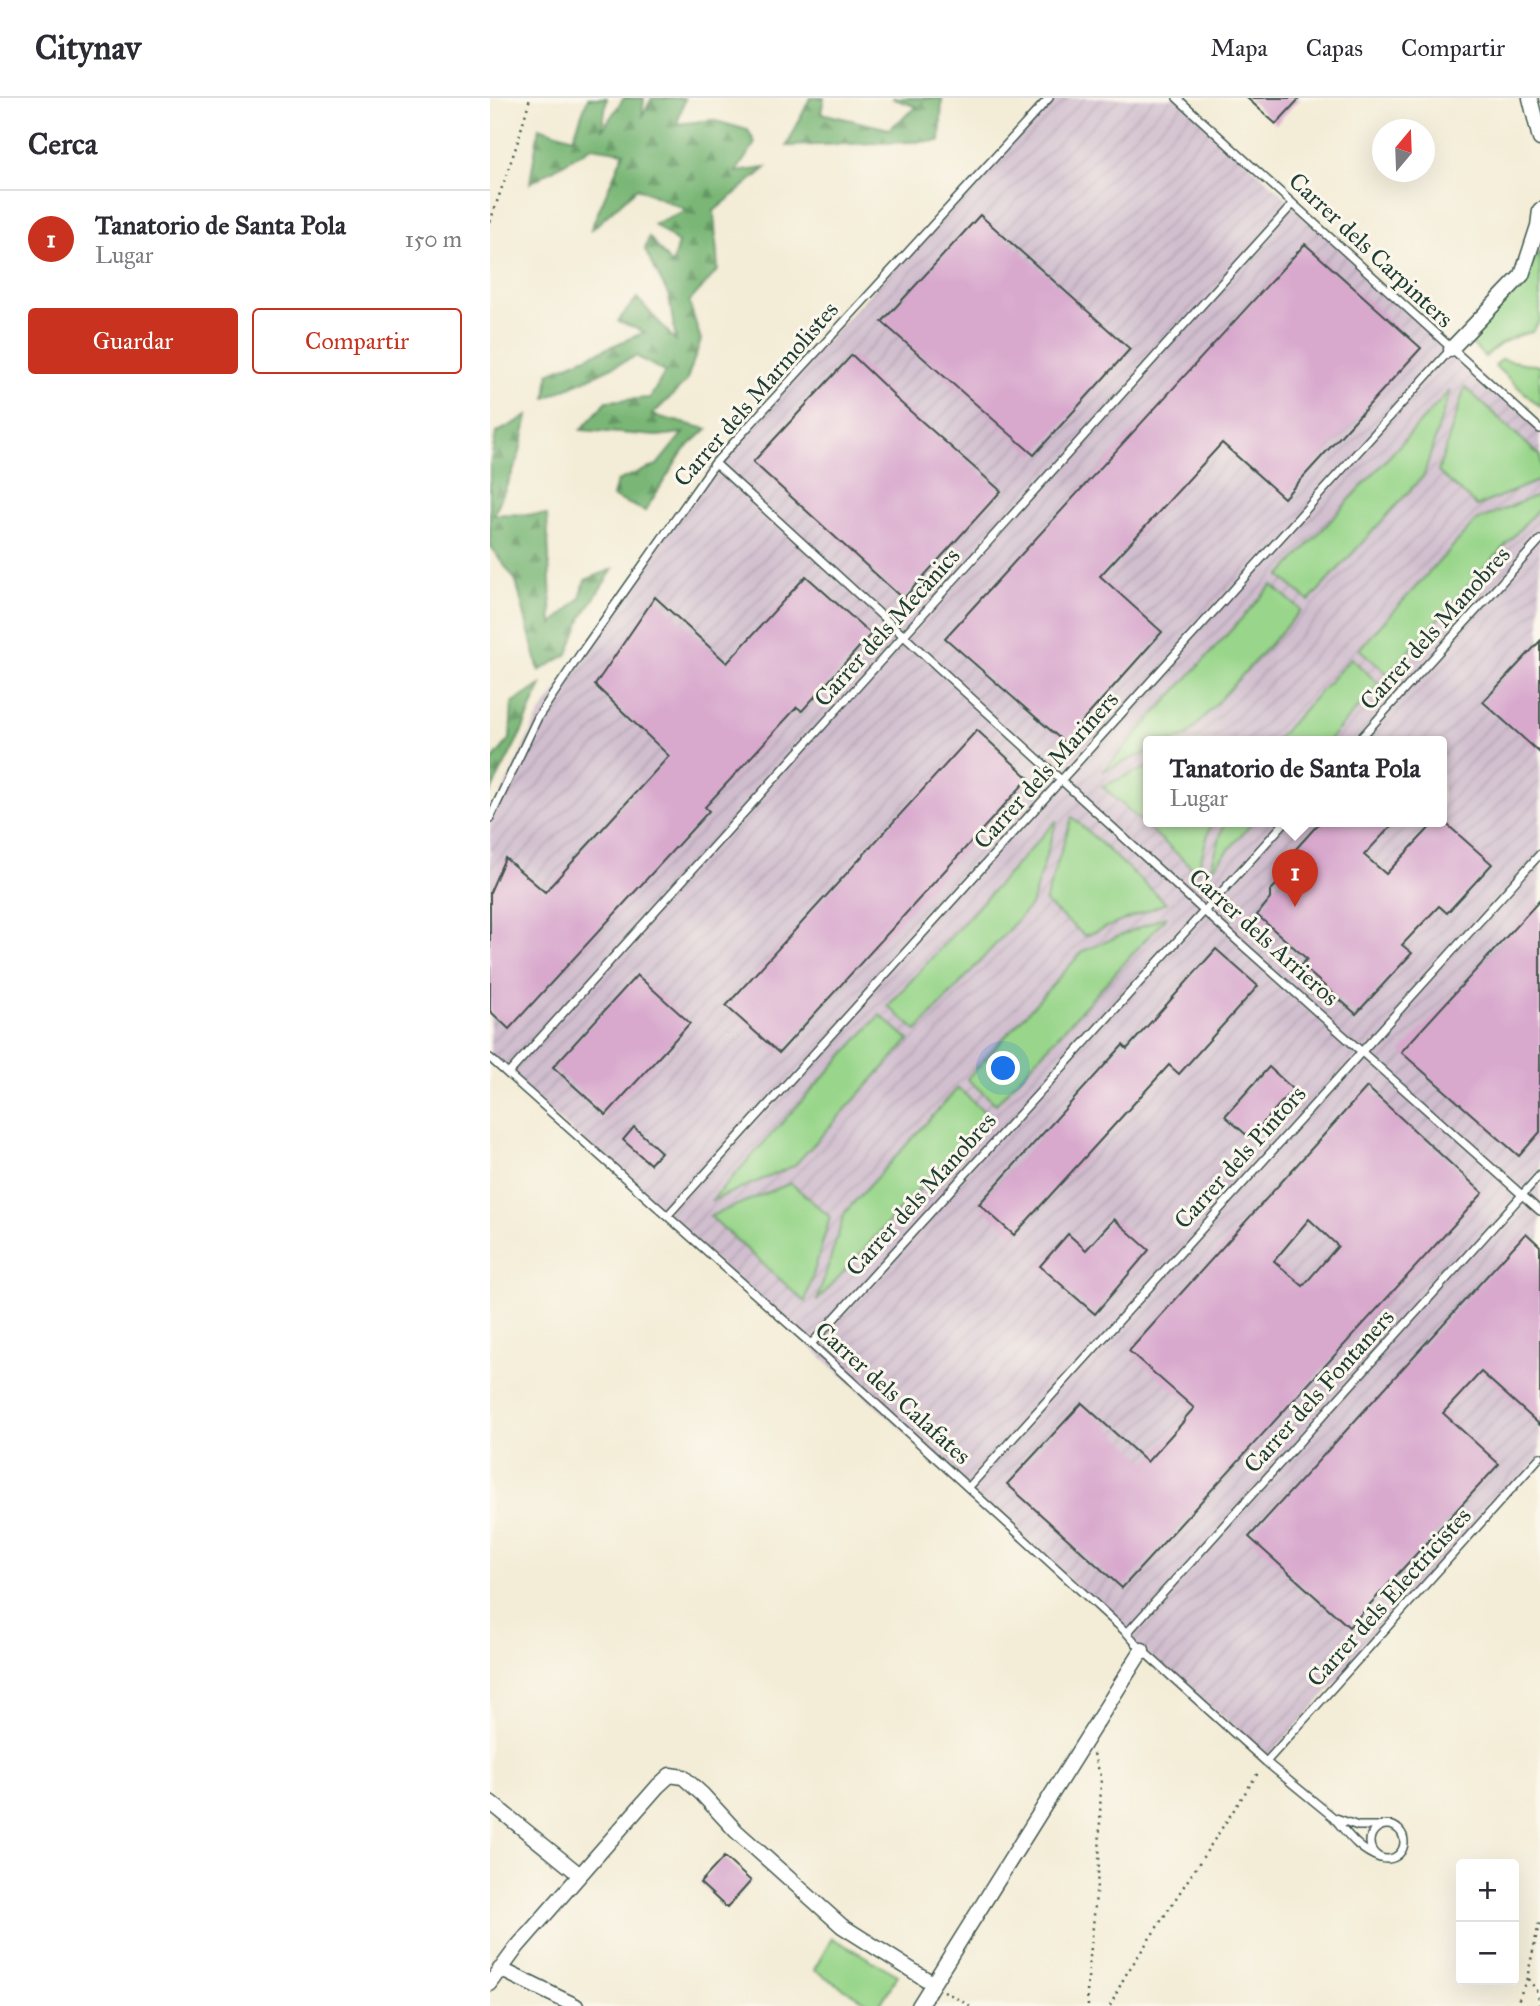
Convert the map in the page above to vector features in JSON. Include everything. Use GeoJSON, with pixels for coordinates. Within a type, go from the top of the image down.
{"type":"FeatureCollection","features":[{"type":"Feature","properties":{"kind":"street"},"geometry":{"type":"LineString","coordinates":[[1530,98],[1540,139]]}},
{"type":"Feature","properties":{"kind":"street"},"geometry":{"type":"LineString","coordinates":[[1451,349],[1522,275],[1538,226],[1540,209]]}},
{"type":"Feature","properties":{"kind":"street"},"geometry":{"type":"LineString","coordinates":[[919,2006],[1142,1650]]}},
{"type":"Feature","properties":{"kind":"street"},"geometry":{"type":"LineString","coordinates":[[490,1984],[580,1875],[670,1775],[683,1777],[736,1831],[842,1926],[933,1983]]}},
{"type":"Feature","properties":{"kind":"street"},"geometry":{"type":"LineString","coordinates":[[490,1802],[580,1875]]}},
{"type":"Feature","properties":{"kind":"street"},"geometry":{"type":"LineString","coordinates":[[500,1969],[576,2006]]}},
{"type":"Feature","properties":{"kind":"lane","name":"Carrer dels Marmolistes"},"geometry":{"type":"LineString","coordinates":[[490,818],[538,717],[715,463],[1049,98]]}},
{"type":"Feature","properties":{"kind":"lane","name":"Carrer dels Carpinters"},"geometry":{"type":"LineString","coordinates":[[1177,98],[1540,429]]}},
{"type":"Feature","properties":{"kind":"lane","name":"Carrer dels Mecànics"},"geometry":{"type":"LineString","coordinates":[[508,1074],[1293,204]]}},
{"type":"Feature","properties":{"kind":"lane","name":"Carrer dels Mariners"},"geometry":{"type":"LineString","coordinates":[[668,1215],[1451,349]]}},
{"type":"Feature","properties":{"kind":"lane","name":"Carrer dels Arrieros"},"geometry":{"type":"LineString","coordinates":[[715,463],[1204,911],[1540,1211]]}},
{"type":"Feature","properties":{"kind":"lane","name":"Carrer dels Manobres"},"geometry":{"type":"LineString","coordinates":[[1364,736],[1540,540]]}},
{"type":"Feature","properties":{"kind":"lane","name":"Carrer dels Manobres"},"geometry":{"type":"LineString","coordinates":[[811,1344],[1281,827]]}},
{"type":"Feature","properties":{"kind":"lane","name":"Carrer dels Pintors"},"geometry":{"type":"LineString","coordinates":[[970,1487],[1540,854]]}},
{"type":"Feature","properties":{"kind":"lane","name":"Carrer dels Calafates"},"geometry":{"type":"LineString","coordinates":[[490,1058],[970,1487],[1142,1650],[1266,1762],[1333,1817]]}},
{"type":"Feature","properties":{"kind":"lane","name":"Carrer dels Fontaners"},"geometry":{"type":"LineString","coordinates":[[1127,1633],[1540,1175]]}},
{"type":"Feature","properties":{"kind":"lane","name":"Carrer dels Electricistes"},"geometry":{"type":"LineString","coordinates":[[1266,1762],[1540,1457]]}},
{"type":"Feature","properties":{"kind":"lane"},"geometry":{"type":"LineString","coordinates":[[1333,1817],[1358,1826],[1396,1827],[1404,1842],[1401,1853],[1391,1859],[1366,1853],[1333,1817]]}},
{"type":"Feature","properties":{"kind":"lane"},"geometry":{"type":"LineString","coordinates":[[1379,1826],[1370,1840],[1372,1850],[1380,1858]]}},
{"type":"Feature","properties":{"kind":"path"},"geometry":{"type":"LineString","coordinates":[[490,222],[530,98]]}},
{"type":"Feature","properties":{"kind":"path"},"geometry":{"type":"LineString","coordinates":[[1087,1738],[1101,1776],[1099,1863],[1087,1989],[1088,2006]]}},
{"type":"Feature","properties":{"kind":"path"},"geometry":{"type":"LineString","coordinates":[[1110,2006],[1125,1976],[1266,1762]]}},
{"type":"Feature","properties":{"kind":"path"},"geometry":{"type":"LineString","coordinates":[[1516,2006],[1527,1978],[1540,1919]]}},
{"type":"Feature","properties":{"kind":"path"},"geometry":{"type":"LineString","coordinates":[[1527,1978],[1537,1990],[1540,2004]]}},
{"type":"Feature","properties":{"kind":"path"},"geometry":{"type":"LineString","coordinates":[[933,1983],[970,2006]]}},
{"type":"Feature","properties":{"kind":"shaded area"},"geometry":{"type":"Polygon","coordinates":[[[1049,98],[1177,98],[1540,429],[1540,1457],[1269,1756],[1142,1650],[1127,1632],[490,1058],[490,818],[538,717],[715,463],[1049,98]]]}},
{"type":"Feature","properties":{"kind":"green space"},"geometry":{"type":"Polygon","coordinates":[[[588,98],[607,98],[602,130],[624,98],[644,98],[642,117],[652,98],[685,98],[677,124],[712,120],[748,130],[755,143],[736,172],[766,168],[714,211],[718,270],[689,302],[701,340],[686,382],[652,415],[707,429],[683,451],[645,511],[613,497],[617,481],[657,465],[683,433],[657,436],[581,430],[607,401],[650,398],[665,372],[636,356],[546,398],[549,373],[645,332],[618,321],[637,298],[676,341],[669,296],[645,250],[649,237],[672,265],[678,243],[654,224],[687,210],[637,188],[590,231],[624,152],[592,147],[530,183],[539,127],[573,138],[588,98]]]}},
{"type":"Feature","properties":{"kind":"green space"},"geometry":{"type":"Polygon","coordinates":[[[810,98],[824,98],[821,113],[889,129],[917,107],[892,98],[942,98],[940,141],[787,146],[810,98]]]}},
{"type":"Feature","properties":{"kind":"green space"},"geometry":{"type":"Polygon","coordinates":[[[1540,249],[1540,321],[1532,332],[1506,341],[1485,357],[1468,340],[1519,289],[1540,249]]]}},
{"type":"Feature","properties":{"kind":"green space"},"geometry":{"type":"Polygon","coordinates":[[[1501,359],[1540,366],[1540,407],[1495,366],[1501,359]]]}},
{"type":"Feature","properties":{"kind":"green space"},"geometry":{"type":"Polygon","coordinates":[[[1465,387],[1540,456],[1540,480],[1477,506],[1438,472],[1465,387]]]}},
{"type":"Feature","properties":{"kind":"green space"},"geometry":{"type":"Polygon","coordinates":[[[1450,390],[1424,475],[1309,601],[1280,576],[1450,390]]]}},
{"type":"Feature","properties":{"kind":"green space"},"geometry":{"type":"Polygon","coordinates":[[[528,416],[518,460],[494,514],[547,515],[552,625],[580,598],[585,580],[613,569],[582,617],[568,654],[539,671],[516,581],[490,546],[490,466],[496,433],[528,416]]]}},
{"type":"Feature","properties":{"kind":"green space"},"geometry":{"type":"Polygon","coordinates":[[[1540,494],[1540,507],[1388,674],[1359,649],[1476,521],[1540,494]]]}},
{"type":"Feature","properties":{"kind":"green space"},"geometry":{"type":"Polygon","coordinates":[[[1272,585],[1301,610],[1187,736],[1143,736],[1143,754],[1103,771],[1272,585]]]}},
{"type":"Feature","properties":{"kind":"green space"},"geometry":{"type":"Polygon","coordinates":[[[1351,658],[1379,684],[1332,736],[1280,736],[1351,658]]]}},
{"type":"Feature","properties":{"kind":"green space"},"geometry":{"type":"Polygon","coordinates":[[[541,685],[522,731],[490,793],[490,763],[510,739],[512,703],[541,685]]]}},
{"type":"Feature","properties":{"kind":"green space"},"geometry":{"type":"Polygon","coordinates":[[[1143,769],[1143,823],[1102,786],[1143,769]]]}},
{"type":"Feature","properties":{"kind":"green space"},"geometry":{"type":"Polygon","coordinates":[[[1072,817],[1166,903],[1085,936],[1045,902],[1072,817]]]}},
{"type":"Feature","properties":{"kind":"green space"},"geometry":{"type":"Polygon","coordinates":[[[1057,820],[1031,905],[917,1031],[888,1006],[1057,820]]]}},
{"type":"Feature","properties":{"kind":"green space"},"geometry":{"type":"Polygon","coordinates":[[[1147,827],[1210,827],[1197,872],[1147,827]]]}},
{"type":"Feature","properties":{"kind":"green space"},"geometry":{"type":"Polygon","coordinates":[[[1223,827],[1249,827],[1210,871],[1223,827]]]}},
{"type":"Feature","properties":{"kind":"green space"},"geometry":{"type":"Polygon","coordinates":[[[1167,916],[996,1104],[967,1079],[1083,951],[1167,916]]]}},
{"type":"Feature","properties":{"kind":"green space"},"geometry":{"type":"Polygon","coordinates":[[[880,1015],[909,1040],[794,1166],[711,1201],[880,1015]]]}},
{"type":"Feature","properties":{"kind":"green space"},"geometry":{"type":"Polygon","coordinates":[[[958,1088],[987,1114],[817,1301],[845,1212],[958,1088]]]}},
{"type":"Feature","properties":{"kind":"green space"},"geometry":{"type":"Polygon","coordinates":[[[791,1183],[830,1217],[805,1302],[710,1216],[791,1183]]]}},
{"type":"Feature","properties":{"kind":"green space"},"geometry":{"type":"Polygon","coordinates":[[[832,1938],[898,1975],[879,2006],[873,2006],[814,1970],[832,1938]]]}},
{"type":"Feature","properties":{"kind":"building"},"geometry":{"type":"Polygon","coordinates":[[[1247,98],[1300,98],[1276,124],[1247,98]]]}},
{"type":"Feature","properties":{"kind":"building"},"geometry":{"type":"Polygon","coordinates":[[[980,215],[1130,349],[1034,455],[882,322],[980,215]]]}},
{"type":"Feature","properties":{"kind":"building"},"geometry":{"type":"Polygon","coordinates":[[[1305,244],[1421,348],[1284,498],[1222,443],[1100,576],[1162,632],[1064,742],[945,638],[1305,244]]]}},
{"type":"Feature","properties":{"kind":"building"},"geometry":{"type":"Polygon","coordinates":[[[852,355],[893,396],[1001,491],[903,599],[753,462],[852,355]]]}},
{"type":"Feature","properties":{"kind":"building"},"geometry":{"type":"Polygon","coordinates":[[[806,576],[871,634],[802,711],[797,707],[705,807],[709,811],[509,1029],[490,1011],[490,892],[505,858],[545,892],[669,756],[595,685],[655,597],[727,663],[806,576]]]}},
{"type":"Feature","properties":{"kind":"building"},"geometry":{"type":"Polygon","coordinates":[[[1540,641],[1540,753],[1483,702],[1540,641]]]}},
{"type":"Feature","properties":{"kind":"building"},"geometry":{"type":"Polygon","coordinates":[[[977,730],[1029,778],[779,1053],[726,1006],[977,730]]]}},
{"type":"Feature","properties":{"kind":"building"},"geometry":{"type":"Polygon","coordinates":[[[1447,824],[1492,864],[1447,913],[1439,906],[1402,945],[1412,953],[1356,1014],[1301,965],[1307,959],[1257,915],[1270,899],[1270,891],[1276,885],[1283,885],[1305,858],[1295,850],[1316,827],[1390,827],[1364,855],[1386,874],[1430,827],[1447,827],[1447,824]]]}},
{"type":"Feature","properties":{"kind":"building"},"geometry":{"type":"Polygon","coordinates":[[[1540,900],[1540,1132],[1519,1156],[1401,1052],[1540,900]]]}},
{"type":"Feature","properties":{"kind":"building"},"geometry":{"type":"Polygon","coordinates":[[[1216,949],[1258,986],[1179,1074],[1169,1065],[1014,1235],[979,1204],[1123,1045],[1127,1049],[1216,949]]]}},
{"type":"Feature","properties":{"kind":"building"},"geometry":{"type":"Polygon","coordinates":[[[637,975],[690,1023],[606,1115],[553,1067],[637,975]]]}},
{"type":"Feature","properties":{"kind":"building"},"geometry":{"type":"Polygon","coordinates":[[[1269,1067],[1293,1089],[1250,1138],[1225,1116],[1269,1067]]]}},
{"type":"Feature","properties":{"kind":"building"},"geometry":{"type":"Polygon","coordinates":[[[1367,1087],[1483,1193],[1122,1588],[1007,1484],[1082,1403],[1147,1462],[1194,1408],[1129,1351],[1367,1087]],[[1309,1219],[1274,1261],[1303,1286],[1338,1246],[1309,1219]]]}},
{"type":"Feature","properties":{"kind":"building"},"geometry":{"type":"Polygon","coordinates":[[[634,1127],[661,1152],[650,1164],[623,1140],[634,1127]]]}},
{"type":"Feature","properties":{"kind":"building"},"geometry":{"type":"Polygon","coordinates":[[[1114,1219],[1149,1250],[1095,1314],[1040,1266],[1068,1234],[1086,1250],[1114,1219]]]}},
{"type":"Feature","properties":{"kind":"building"},"geometry":{"type":"Polygon","coordinates":[[[1526,1233],[1540,1246],[1540,1425],[1481,1372],[1443,1413],[1499,1464],[1349,1627],[1249,1537],[1526,1233]]]}},
{"type":"Feature","properties":{"kind":"building"},"geometry":{"type":"Polygon","coordinates":[[[724,1857],[751,1881],[727,1908],[700,1883],[724,1857]]]}},
{"type":"Feature","properties":{"kind":"place","name":"Tanatorio de Santa Pola"},"geometry":{"type":"Point","coordinates":[1295,907]}}]}
